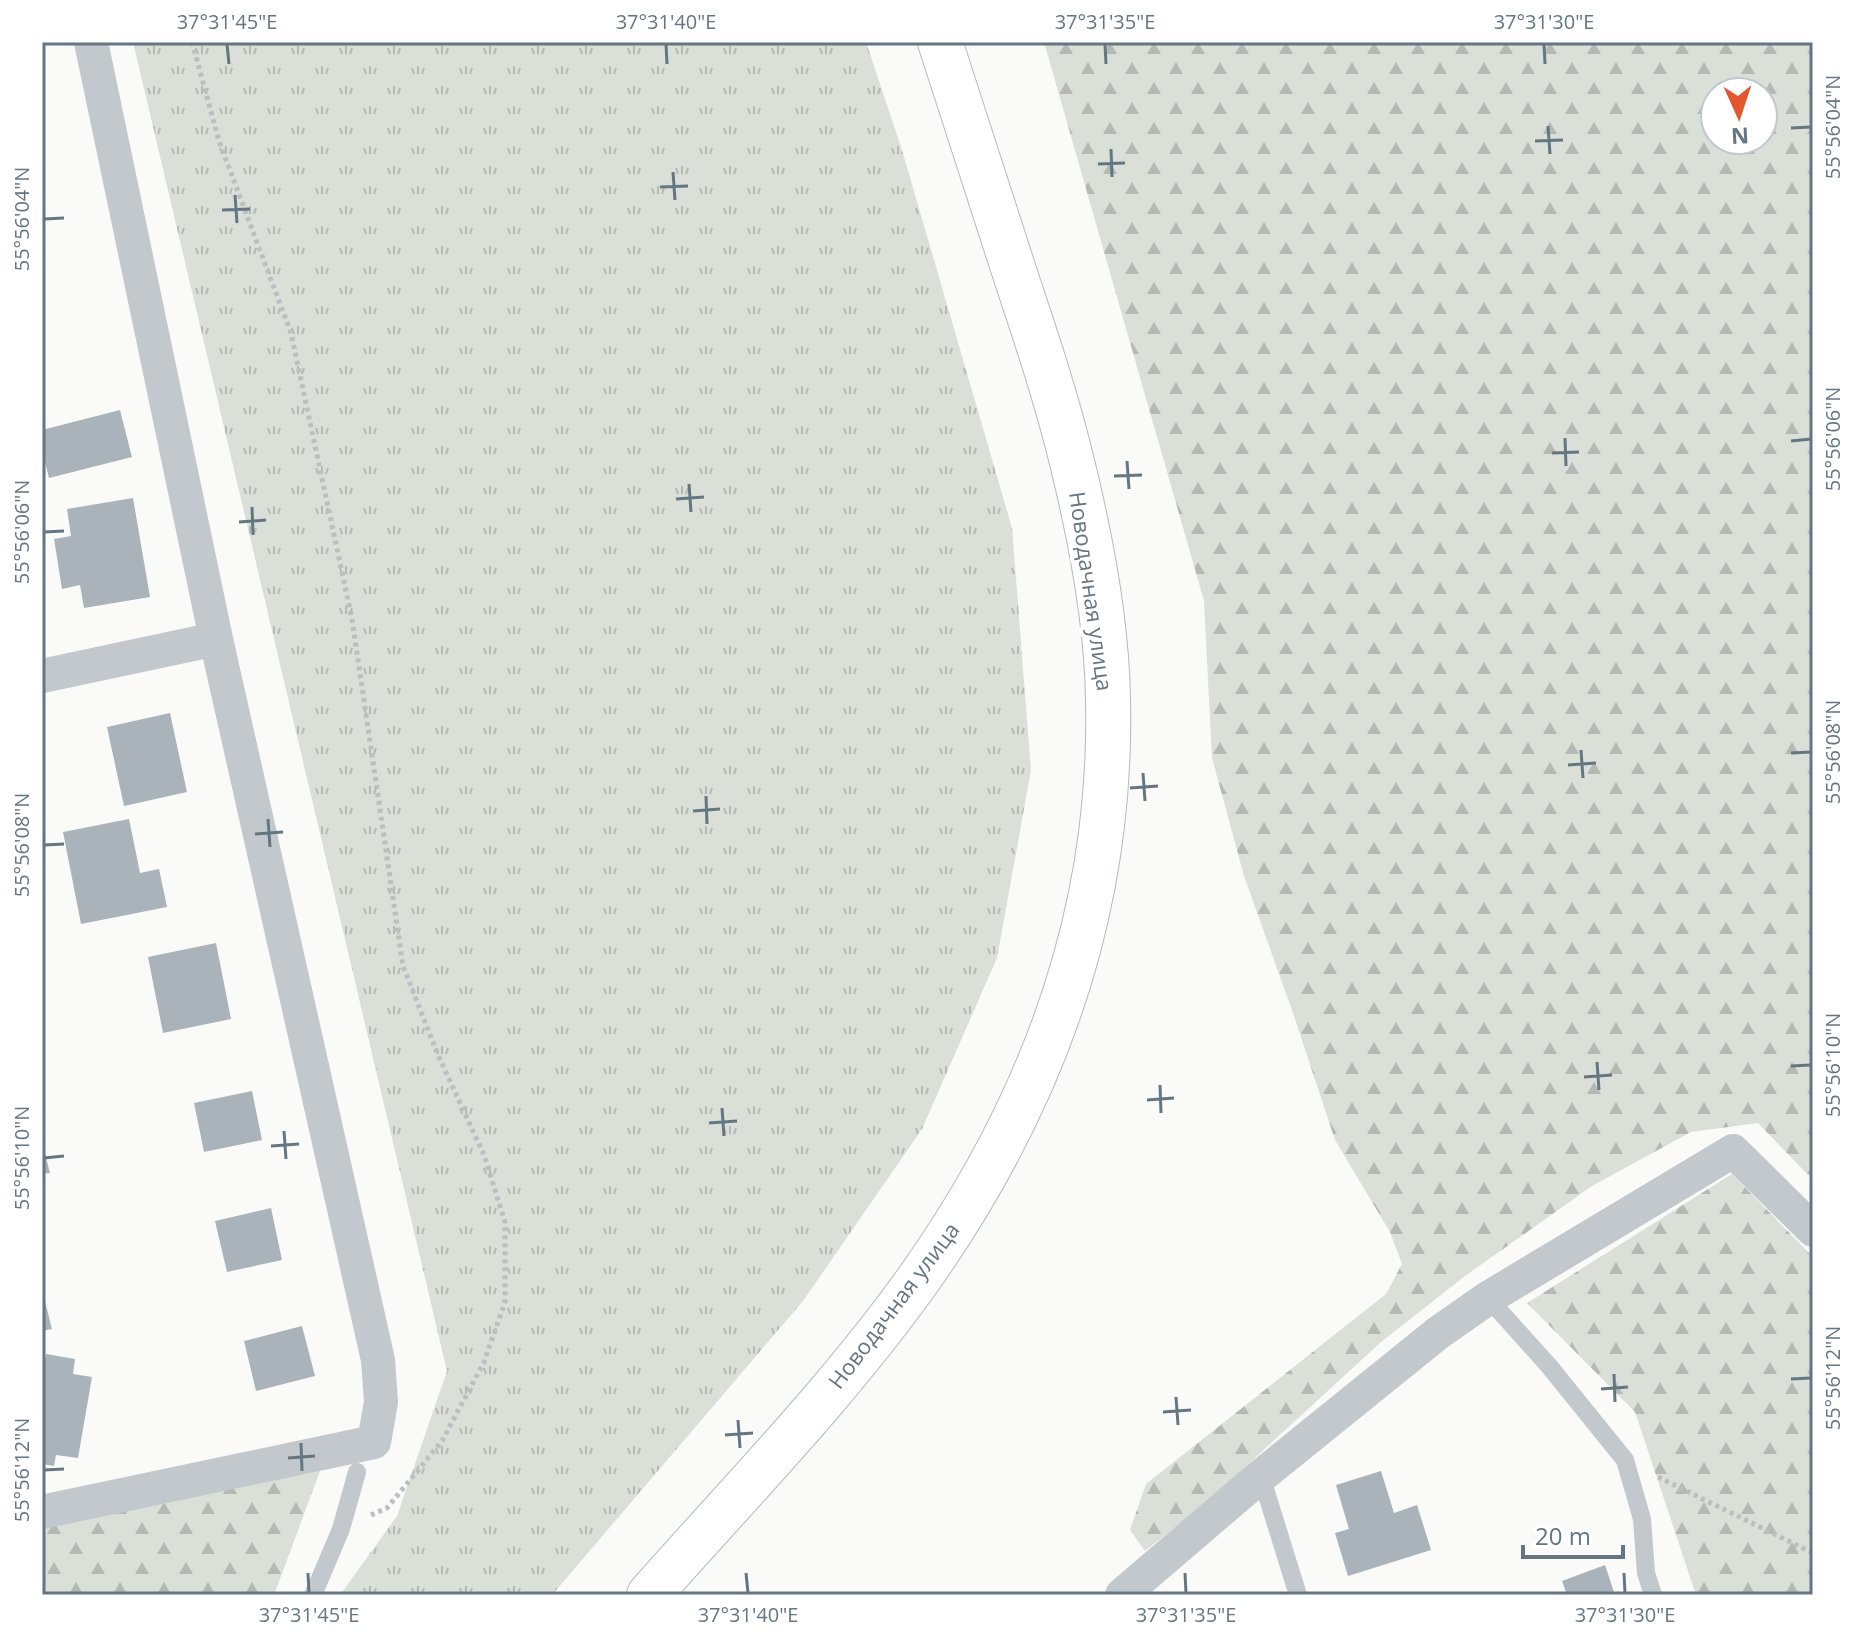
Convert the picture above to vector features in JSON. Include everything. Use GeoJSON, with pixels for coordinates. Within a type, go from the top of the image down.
{"type":"FeatureCollection","features":[{"type":"Feature","properties":{"kind":"street"},"geometry":{"type":"LineString","coordinates":[[42,1512],[355,1459],[374,1442],[381,1402],[378,1360],[216,639],[91,42]]}},
{"type":"Feature","properties":{"kind":"street","name":"Новодачная улица"},"geometry":{"type":"LineString","coordinates":[[649,1595],[824,1397],[917,1281],[958,1218],[993,1162],[1024,1103],[1053,1034],[1074,971],[1092,897],[1103,827],[1108,698],[1090,541],[1072,459],[1046,370],[940,42]]}},
{"type":"Feature","properties":{"kind":"street"},"geometry":{"type":"LineString","coordinates":[[42,676],[216,639]]}},
{"type":"Feature","properties":{"kind":"street"},"geometry":{"type":"LineString","coordinates":[[1122,1595],[1261,1476],[1438,1333],[1488,1298],[1733,1151],[1813,1230]]}},
{"type":"Feature","properties":{"kind":"lane"},"geometry":{"type":"LineString","coordinates":[[1488,1298],[1549,1366],[1625,1460],[1642,1519],[1646,1573],[1653,1595]]}},
{"type":"Feature","properties":{"kind":"lane"},"geometry":{"type":"LineString","coordinates":[[313,1595],[341,1529],[355,1459]]}},
{"type":"Feature","properties":{"kind":"lane"},"geometry":{"type":"LineString","coordinates":[[1261,1476],[1298,1595]]}},
{"type":"Feature","properties":{"kind":"path"},"geometry":{"type":"LineString","coordinates":[[192,42],[219,141],[291,333],[352,619],[403,966],[438,1055],[484,1155],[505,1222],[505,1302],[477,1376],[442,1441],[387,1508],[341,1529]]}},
{"type":"Feature","properties":{"kind":"path"},"geometry":{"type":"LineString","coordinates":[[1625,1460],[1813,1553]]}},
{"type":"Feature","properties":{"kind":"green space"},"geometry":{"type":"Polygon","coordinates":[[[133,42],[866,42],[902,150],[1012,528],[1031,770],[997,958],[922,1129],[803,1301],[552,1595],[340,1595],[397,1516],[447,1371],[133,42]]]}},
{"type":"Feature","properties":{"kind":"green space"},"geometry":{"type":"Polygon","coordinates":[[[1044,42],[1813,42],[1813,1180],[1758,1123],[1691,1132],[1592,1186],[1465,1276],[1381,1342],[1206,1503],[1145,1551],[1130,1530],[1146,1484],[1386,1294],[1402,1264],[1390,1232],[1335,1140],[1244,876],[1212,758],[1204,601],[1044,42]]]}},
{"type":"Feature","properties":{"kind":"green space"},"geometry":{"type":"Polygon","coordinates":[[[1732,1174],[1813,1257],[1813,1595],[1696,1595],[1635,1412],[1527,1303],[1732,1174]]]}},
{"type":"Feature","properties":{"kind":"green space"},"geometry":{"type":"Polygon","coordinates":[[[326,1455],[274,1595],[42,1595],[42,1516],[326,1455]]]}},
{"type":"Feature","properties":{"kind":"building"},"geometry":{"type":"Polygon","coordinates":[[[120,410],[132,457],[49,478],[42,450],[42,430],[120,410]]]}},
{"type":"Feature","properties":{"kind":"building"},"geometry":{"type":"Polygon","coordinates":[[[133,498],[150,597],[84,608],[80,585],[62,589],[54,539],[71,536],[67,509],[133,498]]]}},
{"type":"Feature","properties":{"kind":"building"},"geometry":{"type":"Polygon","coordinates":[[[170,713],[187,792],[124,806],[107,727],[170,713]]]}},
{"type":"Feature","properties":{"kind":"building"},"geometry":{"type":"Polygon","coordinates":[[[129,819],[140,873],[159,869],[167,907],[81,924],[63,832],[129,819]]]}},
{"type":"Feature","properties":{"kind":"building"},"geometry":{"type":"Polygon","coordinates":[[[216,943],[231,1019],[163,1033],[148,957],[216,943]]]}},
{"type":"Feature","properties":{"kind":"building"},"geometry":{"type":"Polygon","coordinates":[[[252,1091],[262,1140],[204,1152],[194,1103],[252,1091]]]}},
{"type":"Feature","properties":{"kind":"building"},"geometry":{"type":"Polygon","coordinates":[[[42,1142],[50,1173],[42,1174],[42,1142]]]}},
{"type":"Feature","properties":{"kind":"building"},"geometry":{"type":"Polygon","coordinates":[[[271,1208],[282,1260],[227,1272],[215,1221],[271,1208]]]}},
{"type":"Feature","properties":{"kind":"building"},"geometry":{"type":"Polygon","coordinates":[[[42,1289],[52,1329],[42,1331],[42,1289]]]}},
{"type":"Feature","properties":{"kind":"building"},"geometry":{"type":"Polygon","coordinates":[[[302,1326],[315,1376],[256,1391],[244,1341],[302,1326]]]}},
{"type":"Feature","properties":{"kind":"building"},"geometry":{"type":"Polygon","coordinates":[[[46,1354],[75,1359],[73,1374],[92,1377],[78,1458],[56,1455],[54,1466],[42,1464],[42,1373],[46,1354]]]}},
{"type":"Feature","properties":{"kind":"building"},"geometry":{"type":"Polygon","coordinates":[[[1381,1471],[1394,1513],[1417,1505],[1431,1550],[1348,1576],[1335,1533],[1349,1529],[1336,1485],[1381,1471]]]}},
{"type":"Feature","properties":{"kind":"building"},"geometry":{"type":"Polygon","coordinates":[[[1605,1565],[1615,1595],[1567,1595],[1562,1581],[1605,1565]]]}}]}
